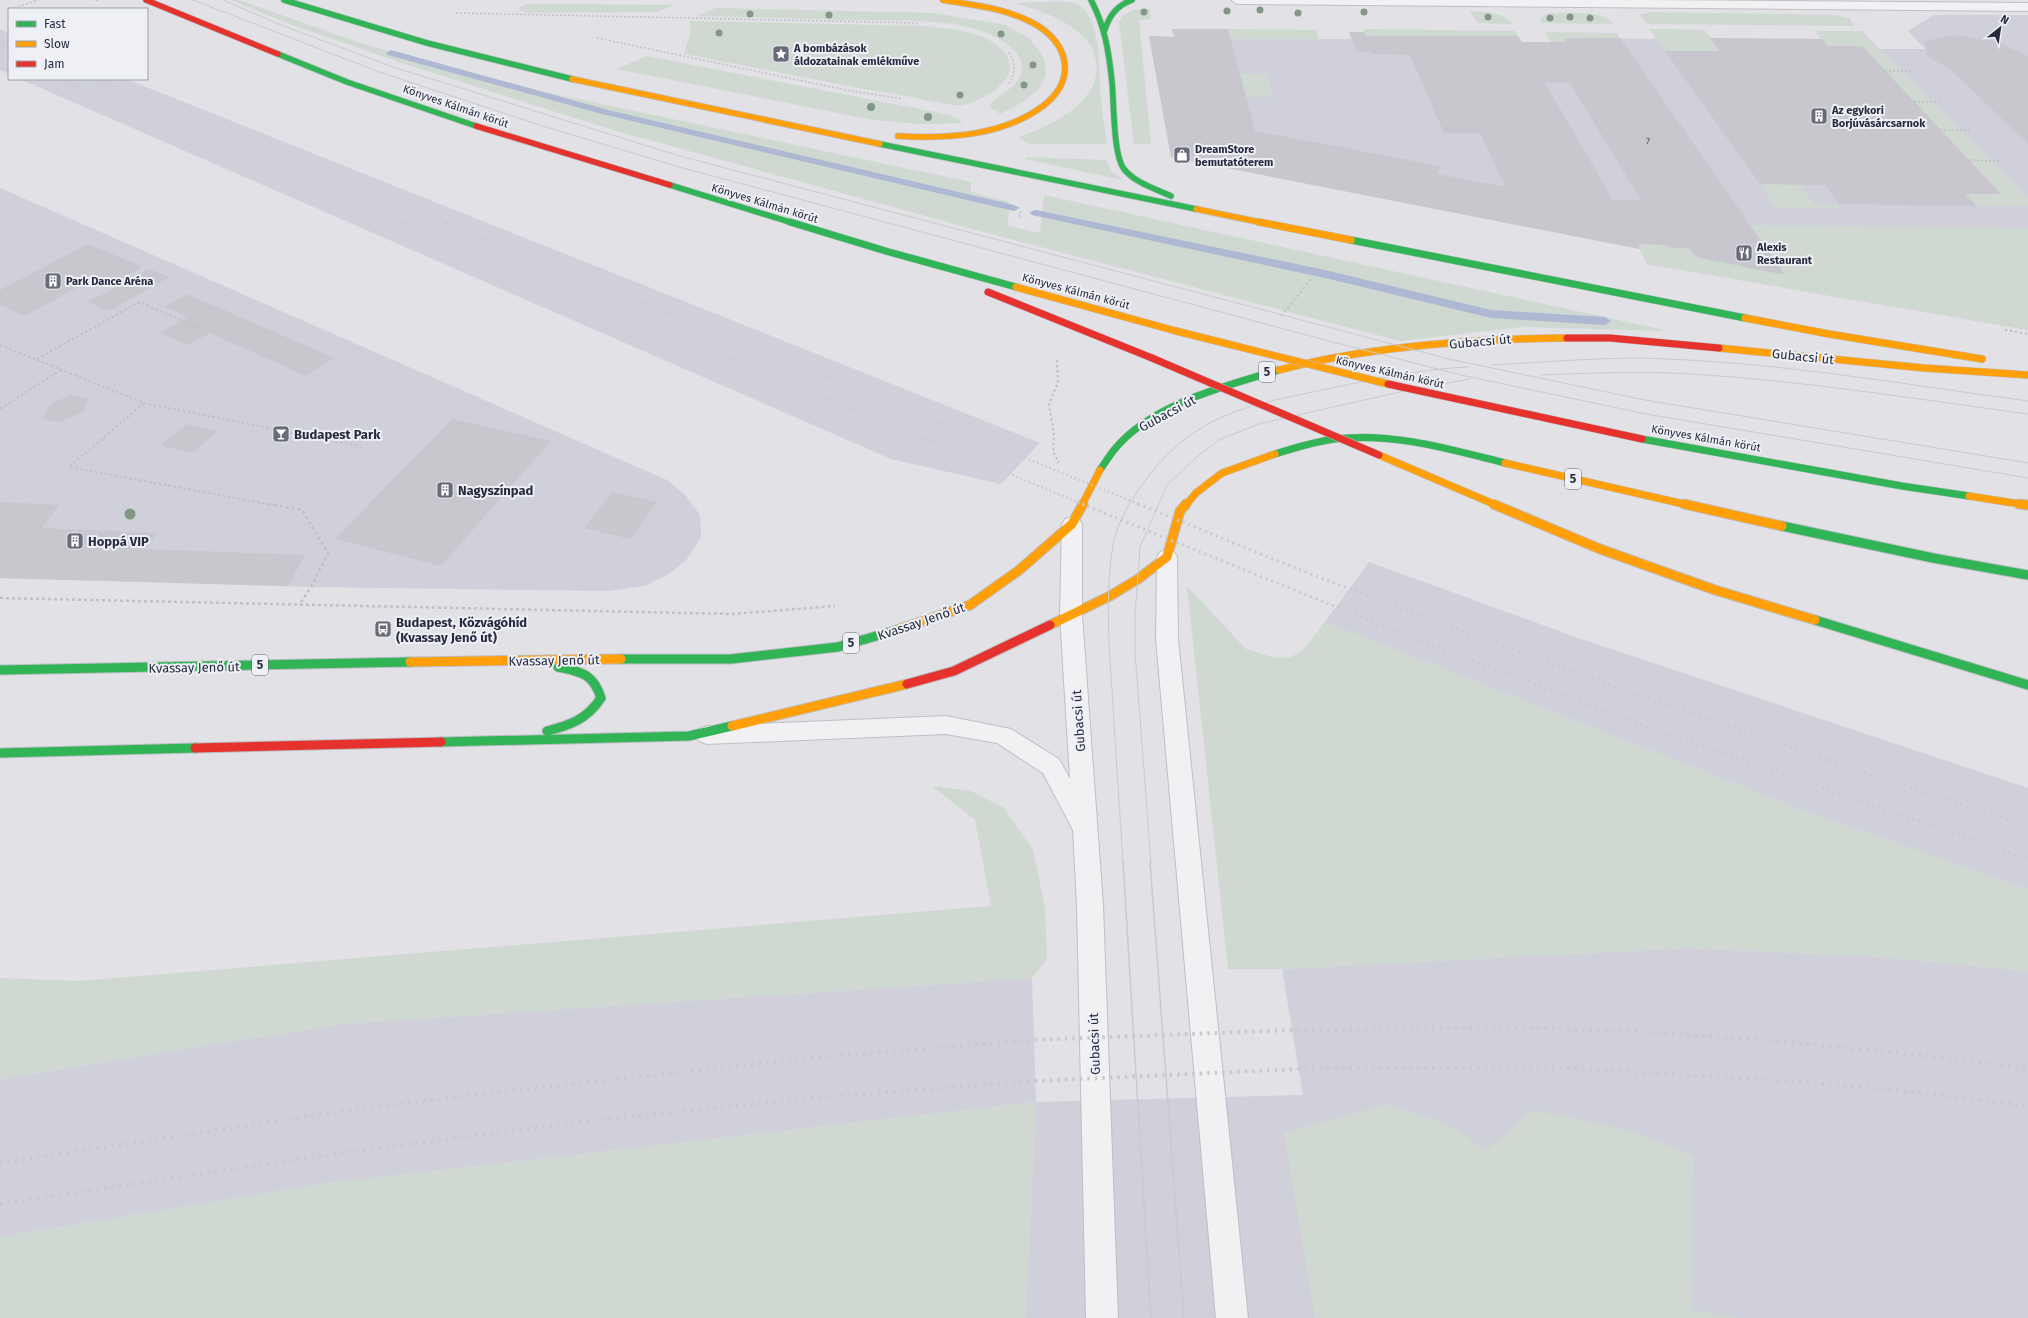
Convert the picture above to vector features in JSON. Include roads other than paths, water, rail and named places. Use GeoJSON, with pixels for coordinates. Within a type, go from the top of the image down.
{"type":"FeatureCollection","features":[{"type":"Feature","properties":{"kind":"main road","name":"Könyves Kálmán körút"},"geometry":{"type":"LineString","coordinates":[[146,0],[347,82],[474,125],[889,252],[1176,331],[1390,385],[1642,439],[1902,486],[2028,505]]}},
{"type":"Feature","properties":{"kind":"main road"},"geometry":{"type":"LineString","coordinates":[[284,0],[319,12],[480,58],[652,97],[1199,210],[1829,334],[1990,360]]}},
{"type":"Feature","properties":{"kind":"main road"},"geometry":{"type":"LineString","coordinates":[[807,129],[932,138],[969,134],[1002,126],[1021,118],[1039,110],[1055,97],[1067,72],[1065,55],[1043,30],[1026,20],[1002,11],[943,0]]}},
{"type":"Feature","properties":{"kind":"main road"},"geometry":{"type":"LineString","coordinates":[[1092,0],[1098,9],[1104,32],[1116,132],[1123,168],[1138,180],[1199,210]]}},
{"type":"Feature","properties":{"kind":"main road"},"geometry":{"type":"LineString","coordinates":[[1104,32],[1113,10],[1126,1],[1132,0]]}},
{"type":"Feature","properties":{"kind":"main road"},"geometry":{"type":"LineString","coordinates":[[889,252],[1152,358],[1600,548],[1723,592],[2028,685]]}},
{"type":"Feature","properties":{"kind":"main road","name":"Gubacsi út"},"geometry":{"type":"LineString","coordinates":[[1072,524],[1106,457],[1137,428],[1172,408],[1214,389],[1311,361],[1418,346],[1523,338],[1610,338],[1924,368],[2028,375]]}},
{"type":"Feature","properties":{"kind":"main road"},"geometry":{"type":"LineString","coordinates":[[2013,364],[2028,367]]}},
{"type":"Feature","properties":{"kind":"main road","name":"5"},"geometry":{"type":"LineString","coordinates":[[1167,557],[1180,511],[1196,493],[1222,473],[1258,459],[1300,446],[1335,439],[1377,438],[1424,444],[1699,508],[1933,558],[2028,575]]}},
{"type":"Feature","properties":{"kind":"main road","name":"Kvassay Jenő út"},"geometry":{"type":"LineString","coordinates":[[0,670],[521,660],[731,659],[838,647],[908,627],[970,605],[1018,571],[1072,524]]}},
{"type":"Feature","properties":{"kind":"main road"},"geometry":{"type":"LineString","coordinates":[[0,753],[689,736],[865,695],[954,671],[1110,596],[1138,579],[1167,557]]}},
{"type":"Feature","properties":{"kind":"main road"},"geometry":{"type":"LineString","coordinates":[[485,741],[574,725],[592,714],[601,698],[597,684],[585,674],[521,660]]}},
{"type":"Feature","properties":{"kind":"street"},"geometry":{"type":"LineString","coordinates":[[1237,0],[1742,2],[2028,7]]}},
{"type":"Feature","properties":{"kind":"street","name":"Gubacsi út"},"geometry":{"type":"LineString","coordinates":[[1072,524],[1071,615],[1090,905],[1102,1318]]}},
{"type":"Feature","properties":{"kind":"street"},"geometry":{"type":"LineString","coordinates":[[1167,557],[1167,638],[1232,1318]]}},
{"type":"Feature","properties":{"kind":"street"},"geometry":{"type":"LineString","coordinates":[[689,736],[946,724],[1003,735],[1051,766],[1082,823],[1090,905]]}},
{"type":"Feature","properties":{"kind":"waterway"},"geometry":{"type":"LineString","coordinates":[[391,53],[606,112],[1014,208]]}},
{"type":"Feature","properties":{"kind":"waterway"},"geometry":{"type":"LineString","coordinates":[[1036,213],[1325,274],[1491,314],[1605,321]]}},
{"type":"Feature","properties":{"kind":"tram line"},"geometry":{"type":"LineString","coordinates":[[193,0],[382,73],[549,128],[683,168],[1439,369]]}},
{"type":"Feature","properties":{"kind":"tram line"},"geometry":{"type":"LineString","coordinates":[[223,0],[281,25],[393,67],[680,156],[1449,359],[1645,400],[2028,463]]}},
{"type":"Feature","properties":{"kind":"tram line"},"geometry":{"type":"LineString","coordinates":[[1493,365],[1624,358],[1668,359],[1759,365],[2028,401]]}},
{"type":"Feature","properties":{"kind":"tram line"},"geometry":{"type":"LineString","coordinates":[[1439,369],[1469,367]]}},
{"type":"Feature","properties":{"kind":"tram line"},"geometry":{"type":"LineString","coordinates":[[1123,863],[1108,600],[1115,537],[1125,512],[1139,489],[1164,458],[1184,440],[1205,426],[1228,415],[1251,406],[1276,400],[1400,374],[1439,369]]}},
{"type":"Feature","properties":{"kind":"tram line"},"geometry":{"type":"LineString","coordinates":[[1439,369],[1646,414],[2028,478]]}},
{"type":"Feature","properties":{"kind":"tram line"},"geometry":{"type":"LineString","coordinates":[[1541,375],[1654,373],[1734,377],[1860,391],[2028,414]]}},
{"type":"Feature","properties":{"kind":"tram line"},"geometry":{"type":"LineString","coordinates":[[1151,863],[1135,652],[1135,615],[1140,547],[1167,485],[1198,456],[1219,440],[1258,424],[1413,389],[1471,379]]}},
{"type":"Feature","properties":{"kind":"tram line"},"geometry":{"type":"LineString","coordinates":[[1123,862],[1151,1318]]}},
{"type":"Feature","properties":{"kind":"tram line"},"geometry":{"type":"LineString","coordinates":[[1150,862],[1184,1318]]}},
{"type":"Feature","properties":{"kind":"railway"},"geometry":{"type":"LineString","coordinates":[[0,40],[8,44]]}},
{"type":"Feature","properties":{"kind":"railway"},"geometry":{"type":"LineString","coordinates":[[0,55],[8,59]]}},
{"type":"Feature","properties":{"kind":"railway"},"geometry":{"type":"LineString","coordinates":[[59,80],[404,223]]}},
{"type":"Feature","properties":{"kind":"railway"},"geometry":{"type":"LineString","coordinates":[[97,80],[448,223]]}},
{"type":"Feature","properties":{"kind":"railway"},"geometry":{"type":"LineString","coordinates":[[401,222],[1085,505]]}},
{"type":"Feature","properties":{"kind":"railway"},"geometry":{"type":"LineString","coordinates":[[445,222],[1141,505]]}},
{"type":"Feature","properties":{"kind":"railway"},"geometry":{"type":"LineString","coordinates":[[1082,504],[1413,638],[1656,730],[2028,859]]}},
{"type":"Feature","properties":{"kind":"railway"},"geometry":{"type":"LineString","coordinates":[[1138,504],[1319,577],[1583,675],[1761,737],[2028,826]]}},
{"type":"Feature","properties":{"kind":"railway"},"geometry":{"type":"LineString","coordinates":[[0,1163],[343,1111],[481,1094],[821,1057],[1034,1040],[1293,1030],[1538,1028],[1645,1032],[1775,1041],[1892,1052],[2028,1068]]}},
{"type":"Feature","properties":{"kind":"railway"},"geometry":{"type":"LineString","coordinates":[[0,1204],[334,1154],[588,1121],[823,1097],[1035,1081],[1299,1069],[1550,1067],[1787,1081],[1905,1091],[2028,1106]]}},
{"type":"Feature","properties":{"kind":"place","name":"A bombázások áldozatainak emlékműve"},"geometry":{"type":"Point","coordinates":[781,54]}},
{"type":"Feature","properties":{"kind":"place","name":"Az egykori Borjúvásárcsarnok"},"geometry":{"type":"Point","coordinates":[1819,116]}},
{"type":"Feature","properties":{"kind":"place","name":"DreamStore bemutatóterem"},"geometry":{"type":"Point","coordinates":[1182,155]}},
{"type":"Feature","properties":{"kind":"place","name":"Alexis Restaurant"},"geometry":{"type":"Point","coordinates":[1744,253]}},
{"type":"Feature","properties":{"kind":"place","name":"Park Dance Aréna"},"geometry":{"type":"Point","coordinates":[53,281]}},
{"type":"Feature","properties":{"kind":"place","name":"Budapest Park"},"geometry":{"type":"Point","coordinates":[281,434]}},
{"type":"Feature","properties":{"kind":"place","name":"Nagyszínpad"},"geometry":{"type":"Point","coordinates":[445,490]}},
{"type":"Feature","properties":{"kind":"place","name":"Hoppá VIP"},"geometry":{"type":"Point","coordinates":[75,541]}},
{"type":"Feature","properties":{"kind":"place","name":"Budapest, Közvágóhíd (Kvassay Jenő út)"},"geometry":{"type":"Point","coordinates":[383,629]}}]}
